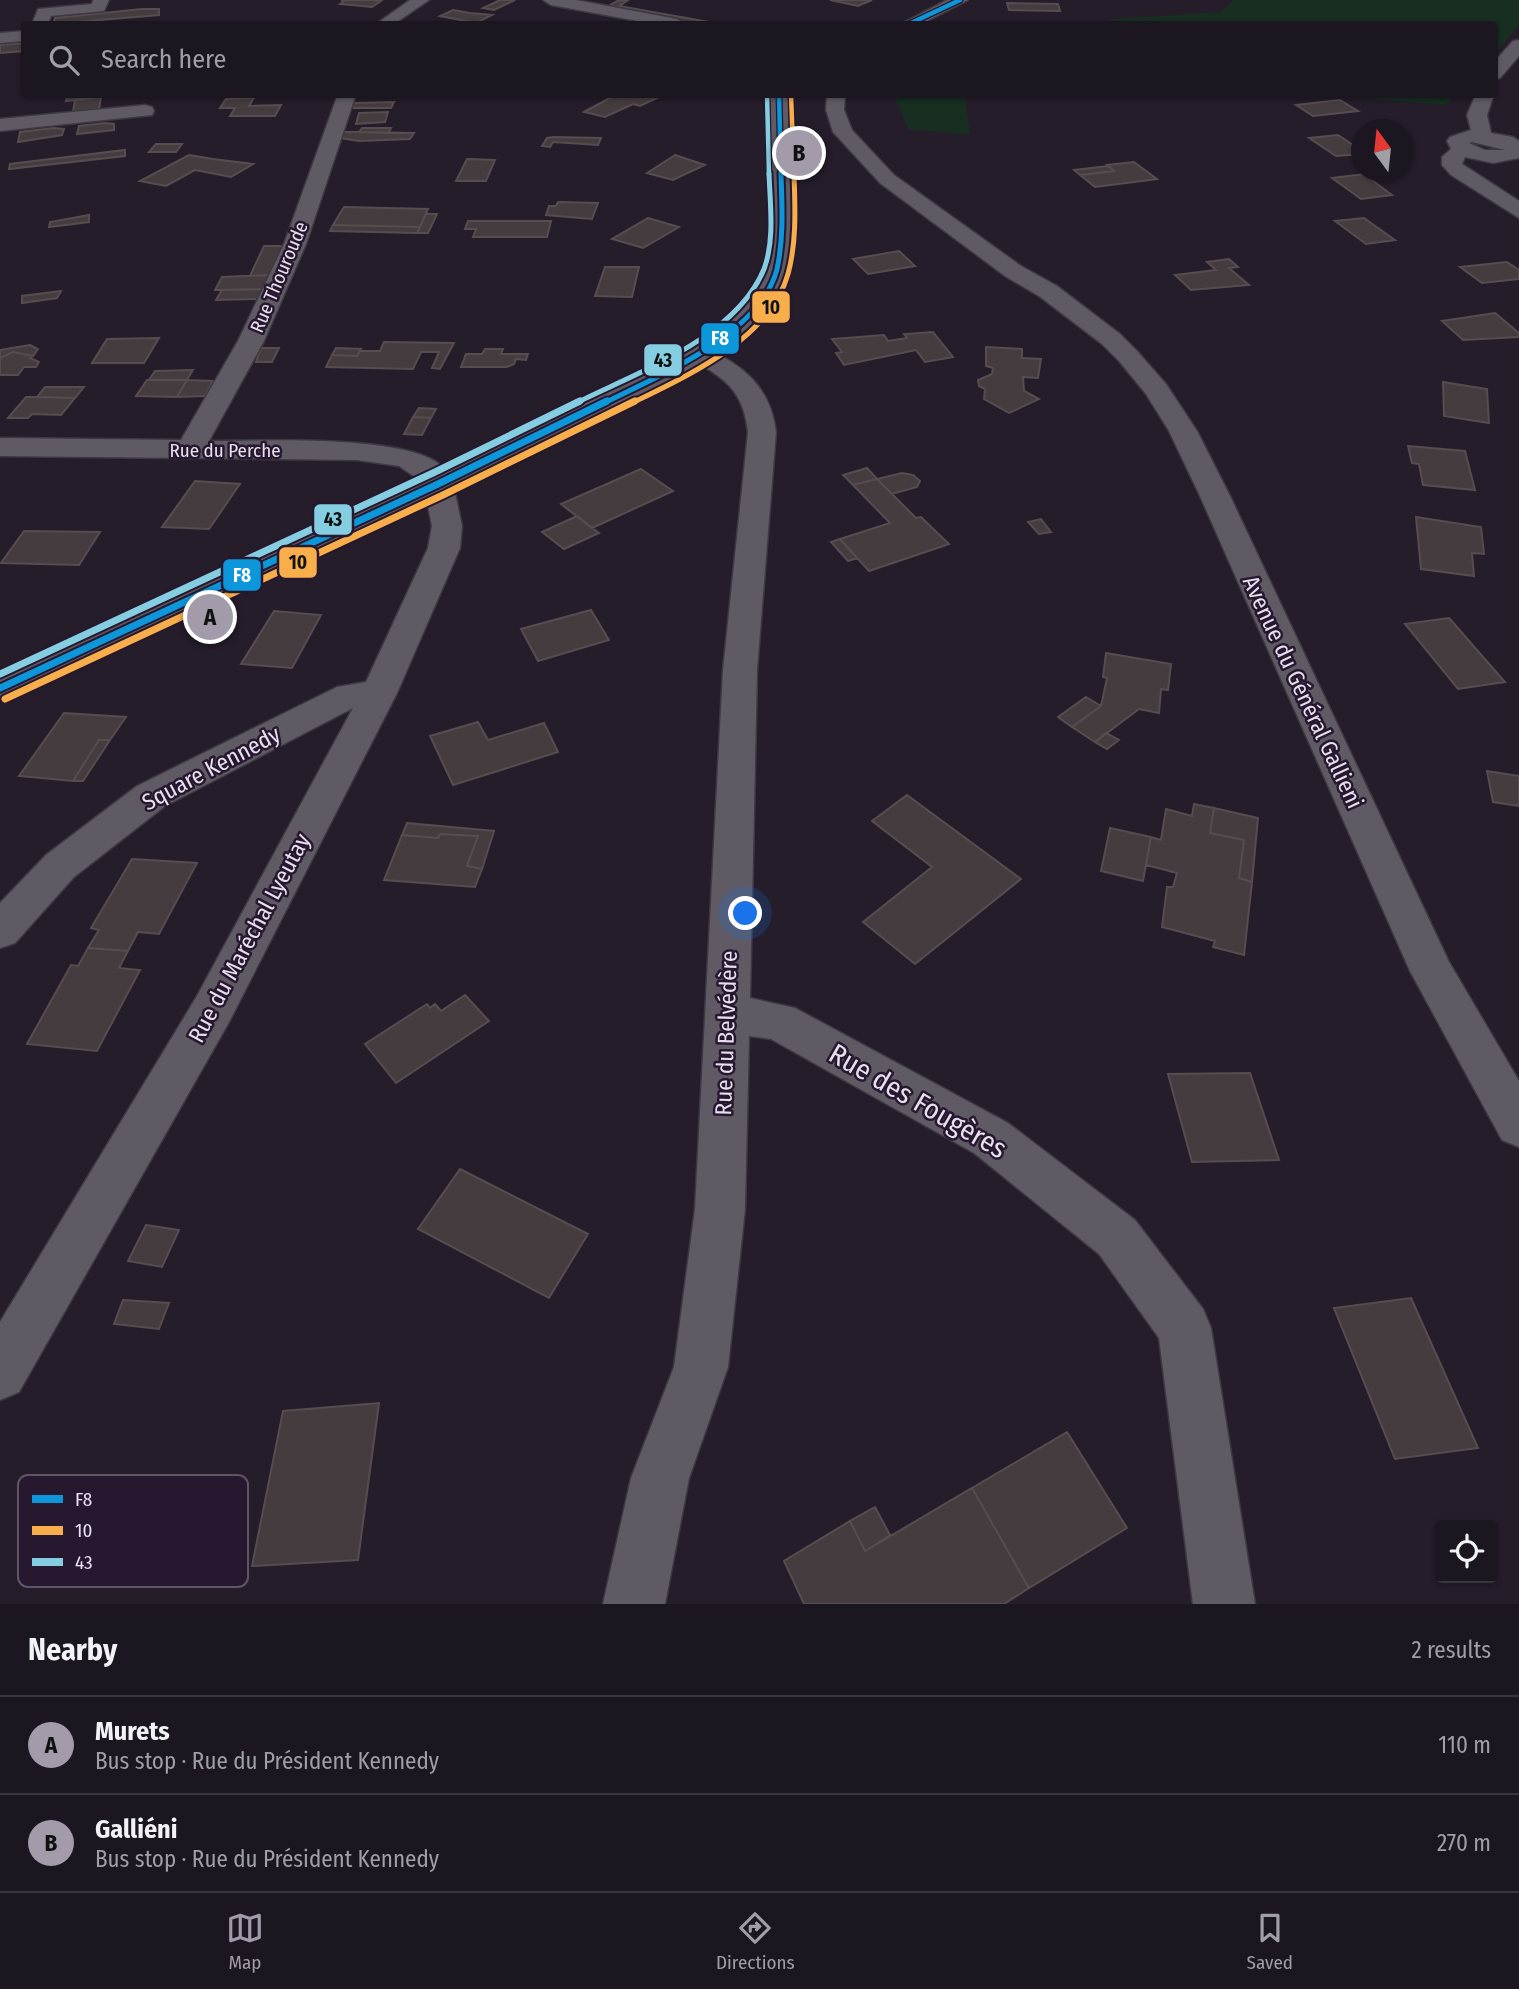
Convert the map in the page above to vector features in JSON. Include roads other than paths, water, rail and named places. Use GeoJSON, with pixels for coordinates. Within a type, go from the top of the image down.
{"type":"FeatureCollection","features":[{"type":"Feature","properties":{"kind":"street"},"geometry":{"type":"LineString","coordinates":[[41,21],[44,12],[97,8],[101,0]]}},
{"type":"Feature","properties":{"kind":"street"},"geometry":{"type":"LineString","coordinates":[[389,21],[421,0]]}},
{"type":"Feature","properties":{"kind":"street"},"geometry":{"type":"LineString","coordinates":[[551,0],[661,21]]}},
{"type":"Feature","properties":{"kind":"street"},"geometry":{"type":"LineString","coordinates":[[595,9],[612,0]]}},
{"type":"Feature","properties":{"kind":"street"},"geometry":{"type":"LineString","coordinates":[[915,21],[960,0]]}},
{"type":"Feature","properties":{"kind":"street"},"geometry":{"type":"LineString","coordinates":[[0,38],[21,36]]}},
{"type":"Feature","properties":{"kind":"street"},"geometry":{"type":"LineString","coordinates":[[1498,69],[1519,45]]}},
{"type":"Feature","properties":{"kind":"street","name":"Rue Thouroude"},"geometry":{"type":"LineString","coordinates":[[190,450],[251,341],[295,244],[346,98]]}},
{"type":"Feature","properties":{"kind":"street"},"geometry":{"type":"LineString","coordinates":[[0,688],[438,484],[701,355],[734,328],[756,305],[776,273],[783,242],[779,98]]}},
{"type":"Feature","properties":{"kind":"street","name":"Avenue du Général Gallieni"},"geometry":{"type":"LineString","coordinates":[[836,98],[838,123],[850,143],[873,166],[1013,271],[1048,291],[1111,339],[1157,390],[1183,431],[1432,971],[1519,1125]]}},
{"type":"Feature","properties":{"kind":"street"},"geometry":{"type":"LineString","coordinates":[[1482,136],[1477,115],[1483,98]]}},
{"type":"Feature","properties":{"kind":"street"},"geometry":{"type":"LineString","coordinates":[[0,125],[145,111]]}},
{"type":"Feature","properties":{"kind":"street","name":"Avenue du Général Gallieni"},"geometry":{"type":"LineString","coordinates":[[863,123],[880,153],[899,172],[1027,269],[1048,291]]}},
{"type":"Feature","properties":{"kind":"street"},"geometry":{"type":"LineString","coordinates":[[1482,136],[1506,141],[1516,153],[1490,156],[1463,149],[1457,141],[1482,136]]}},
{"type":"Feature","properties":{"kind":"street"},"geometry":{"type":"LineString","coordinates":[[1463,149],[1452,157],[1452,165],[1519,211]]}},
{"type":"Feature","properties":{"kind":"street","name":"Rue du Belvédère"},"geometry":{"type":"LineString","coordinates":[[635,1604],[660,1478],[701,1367],[720,1209],[740,670],[762,432],[760,406],[750,389],[701,355]]}},
{"type":"Feature","properties":{"kind":"street","name":"Rue du Perche"},"geometry":{"type":"LineString","coordinates":[[0,447],[346,451],[406,458],[431,471],[438,484]]}},
{"type":"Feature","properties":{"kind":"street","name":"Rue du Maréchal Lyeutay"},"geometry":{"type":"LineString","coordinates":[[0,1373],[213,1009],[379,693],[444,548],[447,526],[438,484]]}},
{"type":"Feature","properties":{"kind":"street","name":"Square Kennedy"},"geometry":{"type":"LineString","coordinates":[[0,931],[60,866],[151,796],[350,695],[379,693]]}},
{"type":"Feature","properties":{"kind":"street","name":"Rue des Fougères"},"geometry":{"type":"LineString","coordinates":[[726,1014],[779,1021],[991,1138],[1117,1237],[1184,1328],[1224,1604]]}},
{"type":"Feature","properties":{"kind":"place","name":"Galliéni"},"geometry":{"type":"Point","coordinates":[799,153]}},
{"type":"Feature","properties":{"kind":"place","name":"Murets"},"geometry":{"type":"Point","coordinates":[210,617]}}]}
